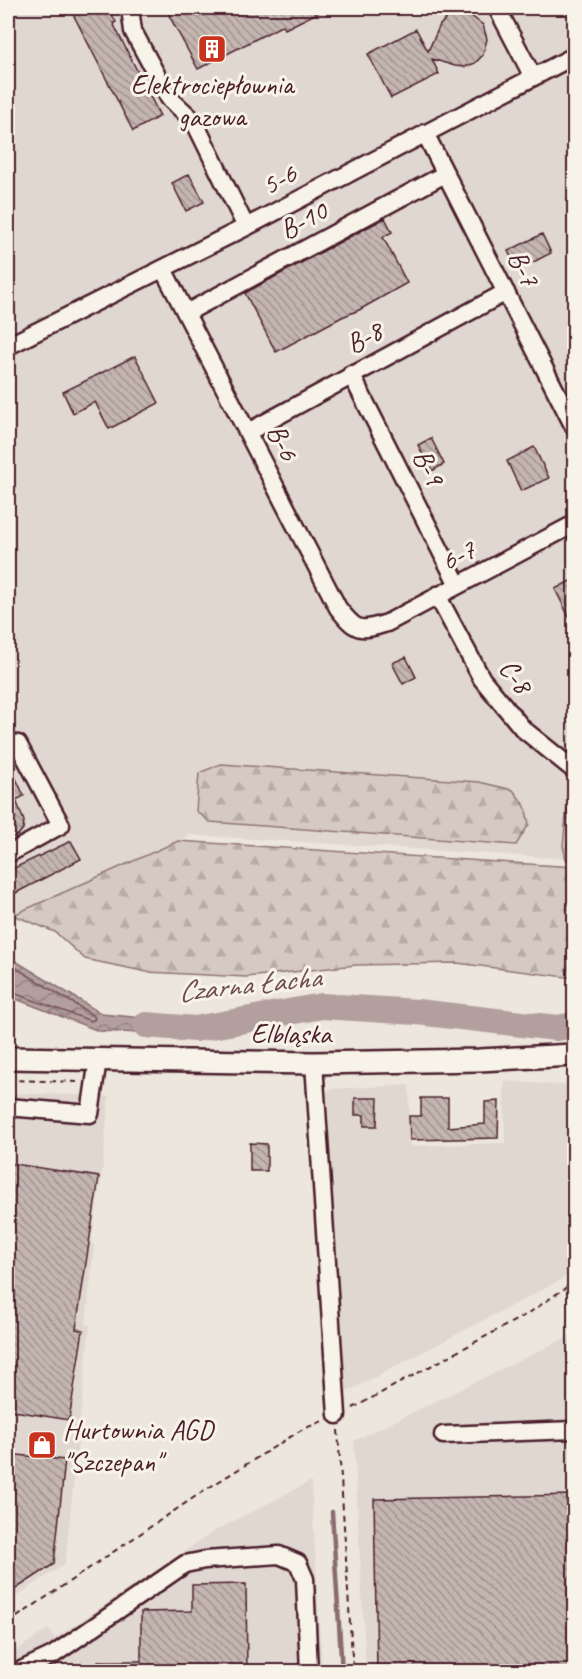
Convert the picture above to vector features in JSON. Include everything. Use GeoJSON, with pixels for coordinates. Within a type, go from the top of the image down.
{"type":"FeatureCollection","features":[{"type":"Feature","properties":{"kind":"main road","name":"Elbląska"},"geometry":{"type":"LineString","coordinates":[[8,1059],[314,1063],[479,1060],[574,1055]]}},
{"type":"Feature","properties":{"kind":"lane"},"geometry":{"type":"LineString","coordinates":[[130,8],[133,31],[169,98],[194,121],[246,227]]}},
{"type":"Feature","properties":{"kind":"lane"},"geometry":{"type":"LineString","coordinates":[[496,8],[533,77]]}},
{"type":"Feature","properties":{"kind":"lane","name":"5-6"},"geometry":{"type":"LineString","coordinates":[[8,346],[246,227],[574,56]]}},
{"type":"Feature","properties":{"kind":"lane","name":"B-7"},"geometry":{"type":"LineString","coordinates":[[425,134],[574,427]]}},
{"type":"Feature","properties":{"kind":"lane","name":"B-10"},"geometry":{"type":"LineString","coordinates":[[186,313],[445,174]]}},
{"type":"Feature","properties":{"kind":"lane","name":"B-6"},"geometry":{"type":"LineString","coordinates":[[163,269],[338,608],[351,626],[364,630]]}},
{"type":"Feature","properties":{"kind":"lane","name":"B-8"},"geometry":{"type":"LineString","coordinates":[[248,432],[351,374],[506,292]]}},
{"type":"Feature","properties":{"kind":"lane","name":"B-9"},"geometry":{"type":"LineString","coordinates":[[351,374],[458,585]]}},
{"type":"Feature","properties":{"kind":"lane","name":"6-7"},"geometry":{"type":"LineString","coordinates":[[364,630],[387,623],[574,524]]}},
{"type":"Feature","properties":{"kind":"lane","name":"C-8"},"geometry":{"type":"LineString","coordinates":[[437,596],[482,679],[524,729],[574,770]]}},
{"type":"Feature","properties":{"kind":"lane"},"geometry":{"type":"LineString","coordinates":[[8,854],[61,825],[13,743]]}},
{"type":"Feature","properties":{"kind":"lane"},"geometry":{"type":"LineString","coordinates":[[8,1107],[90,1114],[98,1059]]}},
{"type":"Feature","properties":{"kind":"lane"},"geometry":{"type":"LineString","coordinates":[[314,1063],[337,1415]]}},
{"type":"Feature","properties":{"kind":"lane"},"geometry":{"type":"LineString","coordinates":[[443,1435],[574,1430]]}},
{"type":"Feature","properties":{"kind":"lane"},"geometry":{"type":"LineString","coordinates":[[17,1671],[53,1655],[185,1564],[205,1560],[279,1555],[298,1563],[305,1579],[309,1671]]}},
{"type":"Feature","properties":{"kind":"path"},"geometry":{"type":"LineString","coordinates":[[8,1080],[66,1081]]}},
{"type":"Feature","properties":{"kind":"path"},"geometry":{"type":"LineString","coordinates":[[8,1623],[202,1492],[303,1430],[358,1406],[529,1313],[574,1282]]}},
{"type":"Feature","properties":{"kind":"path"},"geometry":{"type":"LineString","coordinates":[[337,1415],[353,1671]]}},
{"type":"Feature","properties":{"kind":"shaded area"},"geometry":{"type":"Polygon","coordinates":[[[8,8],[574,8],[574,859],[190,835],[8,918],[8,8]]]}},
{"type":"Feature","properties":{"kind":"shaded area"},"geometry":{"type":"Polygon","coordinates":[[[504,1081],[574,1086],[574,1224],[570,1275],[341,1395],[327,1133],[330,1129],[327,1094],[330,1089],[409,1085],[410,1146],[505,1143],[504,1081]]]}},
{"type":"Feature","properties":{"kind":"shaded area","name":"Hurtownia AGD \"Szczepan\""},"geometry":{"type":"Polygon","coordinates":[[[8,1093],[109,1096],[102,1173],[91,1244],[94,1245],[86,1324],[90,1325],[65,1564],[8,1602],[8,1093]]]}},
{"type":"Feature","properties":{"kind":"shaded area"},"geometry":{"type":"Polygon","coordinates":[[[574,1334],[574,1671],[366,1671],[354,1441],[574,1334]]]}},
{"type":"Feature","properties":{"kind":"shaded area"},"geometry":{"type":"Polygon","coordinates":[[[311,1481],[322,1671],[8,1672],[8,1656],[48,1629],[55,1638],[213,1532],[311,1481]]]}},
{"type":"Feature","properties":{"kind":"green space"},"geometry":{"type":"Polygon","coordinates":[[[221,764],[479,782],[513,790],[525,806],[529,824],[516,845],[210,822],[196,811],[199,773],[221,764]]]}},
{"type":"Feature","properties":{"kind":"green space"},"geometry":{"type":"Polygon","coordinates":[[[574,802],[574,859],[566,859],[563,846],[567,806],[574,802]]]}},
{"type":"Feature","properties":{"kind":"green space"},"geometry":{"type":"Polygon","coordinates":[[[178,841],[574,867],[574,978],[457,963],[356,965],[246,977],[147,972],[85,959],[55,932],[13,915],[178,841]]]}},
{"type":"Feature","properties":{"kind":"water"},"geometry":{"type":"Polygon","coordinates":[[[8,960],[14,960],[102,1014],[194,1023],[161,1034],[99,1031],[8,996],[8,960]]]}},
{"type":"Feature","properties":{"kind":"building"},"geometry":{"type":"Polygon","coordinates":[[[70,8],[108,8],[116,22],[113,23],[160,116],[133,131],[70,8]]]}},
{"type":"Feature","properties":{"kind":"building","name":"Elektrociepłownia gazowa"},"geometry":{"type":"Polygon","coordinates":[[[165,8],[327,8],[285,29],[283,25],[198,69],[165,8]]]}},
{"type":"Feature","properties":{"kind":"building"},"geometry":{"type":"Polygon","coordinates":[[[457,14],[471,16],[483,25],[487,39],[483,55],[475,63],[465,67],[432,59],[439,74],[391,98],[368,54],[416,29],[428,51],[440,25],[447,18],[457,14]]]}},
{"type":"Feature","properties":{"kind":"building"},"geometry":{"type":"Polygon","coordinates":[[[189,174],[204,202],[186,211],[172,183],[189,174]]]}},
{"type":"Feature","properties":{"kind":"building"},"geometry":{"type":"Polygon","coordinates":[[[385,218],[392,232],[383,237],[407,283],[276,352],[245,293],[385,218]]]}},
{"type":"Feature","properties":{"kind":"building"},"geometry":{"type":"Polygon","coordinates":[[[542,234],[551,253],[518,270],[508,251],[542,234]]]}},
{"type":"Feature","properties":{"kind":"building"},"geometry":{"type":"Polygon","coordinates":[[[135,356],[159,403],[109,429],[95,402],[73,413],[63,392],[135,356]]]}},
{"type":"Feature","properties":{"kind":"building"},"geometry":{"type":"Polygon","coordinates":[[[431,438],[444,464],[432,471],[418,445],[431,438]]]}},
{"type":"Feature","properties":{"kind":"building"},"geometry":{"type":"Polygon","coordinates":[[[534,447],[549,478],[521,491],[507,461],[534,447]]]}},
{"type":"Feature","properties":{"kind":"building"},"geometry":{"type":"Polygon","coordinates":[[[574,579],[574,627],[555,589],[574,579]]]}},
{"type":"Feature","properties":{"kind":"building"},"geometry":{"type":"Polygon","coordinates":[[[406,657],[416,677],[403,684],[392,663],[406,657]]]}},
{"type":"Feature","properties":{"kind":"building"},"geometry":{"type":"Polygon","coordinates":[[[8,761],[24,796],[16,800],[24,821],[23,829],[18,835],[8,839],[8,761]]]}},
{"type":"Feature","properties":{"kind":"building"},"geometry":{"type":"Polygon","coordinates":[[[71,841],[81,859],[8,897],[8,874],[13,871],[12,869],[71,841]]]}},
{"type":"Feature","properties":{"kind":"building"},"geometry":{"type":"Polygon","coordinates":[[[355,1098],[378,1098],[377,1126],[364,1126],[364,1115],[355,1115],[355,1098]]]}},
{"type":"Feature","properties":{"kind":"building"},"geometry":{"type":"Polygon","coordinates":[[[421,1098],[448,1098],[448,1127],[485,1124],[485,1102],[499,1101],[498,1138],[410,1140],[409,1116],[421,1116],[421,1098]]]}},
{"type":"Feature","properties":{"kind":"building"},"geometry":{"type":"Polygon","coordinates":[[[250,1143],[267,1144],[267,1171],[250,1171],[250,1143]]]}},
{"type":"Feature","properties":{"kind":"building"},"geometry":{"type":"Polygon","coordinates":[[[8,1163],[99,1177],[76,1329],[83,1330],[69,1420],[8,1410],[8,1163]]]}},
{"type":"Feature","properties":{"kind":"building"},"geometry":{"type":"Polygon","coordinates":[[[8,1454],[65,1460],[54,1564],[8,1594],[8,1454]]]}},
{"type":"Feature","properties":{"kind":"building"},"geometry":{"type":"Polygon","coordinates":[[[574,1495],[574,1671],[377,1671],[374,1499],[574,1495]]]}},
{"type":"Feature","properties":{"kind":"building"},"geometry":{"type":"Polygon","coordinates":[[[246,1584],[247,1671],[98,1671],[98,1661],[141,1661],[141,1612],[192,1611],[192,1585],[246,1584]]]}},
{"type":"Feature","properties":{"kind":"waterway","name":"Czarna Łacha"},"geometry":{"type":"LineString","coordinates":[[146,1025],[195,1029],[322,1006],[417,1012],[557,1028],[574,1025]]}},
{"type":"Feature","properties":{"kind":"waterway"},"geometry":{"type":"LineString","coordinates":[[332,1512],[342,1672]]}},
{"type":"Feature","properties":{"kind":"place","name":"Elektrociepłownia gazowa"},"geometry":{"type":"Point","coordinates":[212,49]}},
{"type":"Feature","properties":{"kind":"place","name":"Hurtownia AGD \"Szczepan\""},"geometry":{"type":"Point","coordinates":[42,1445]}}]}
